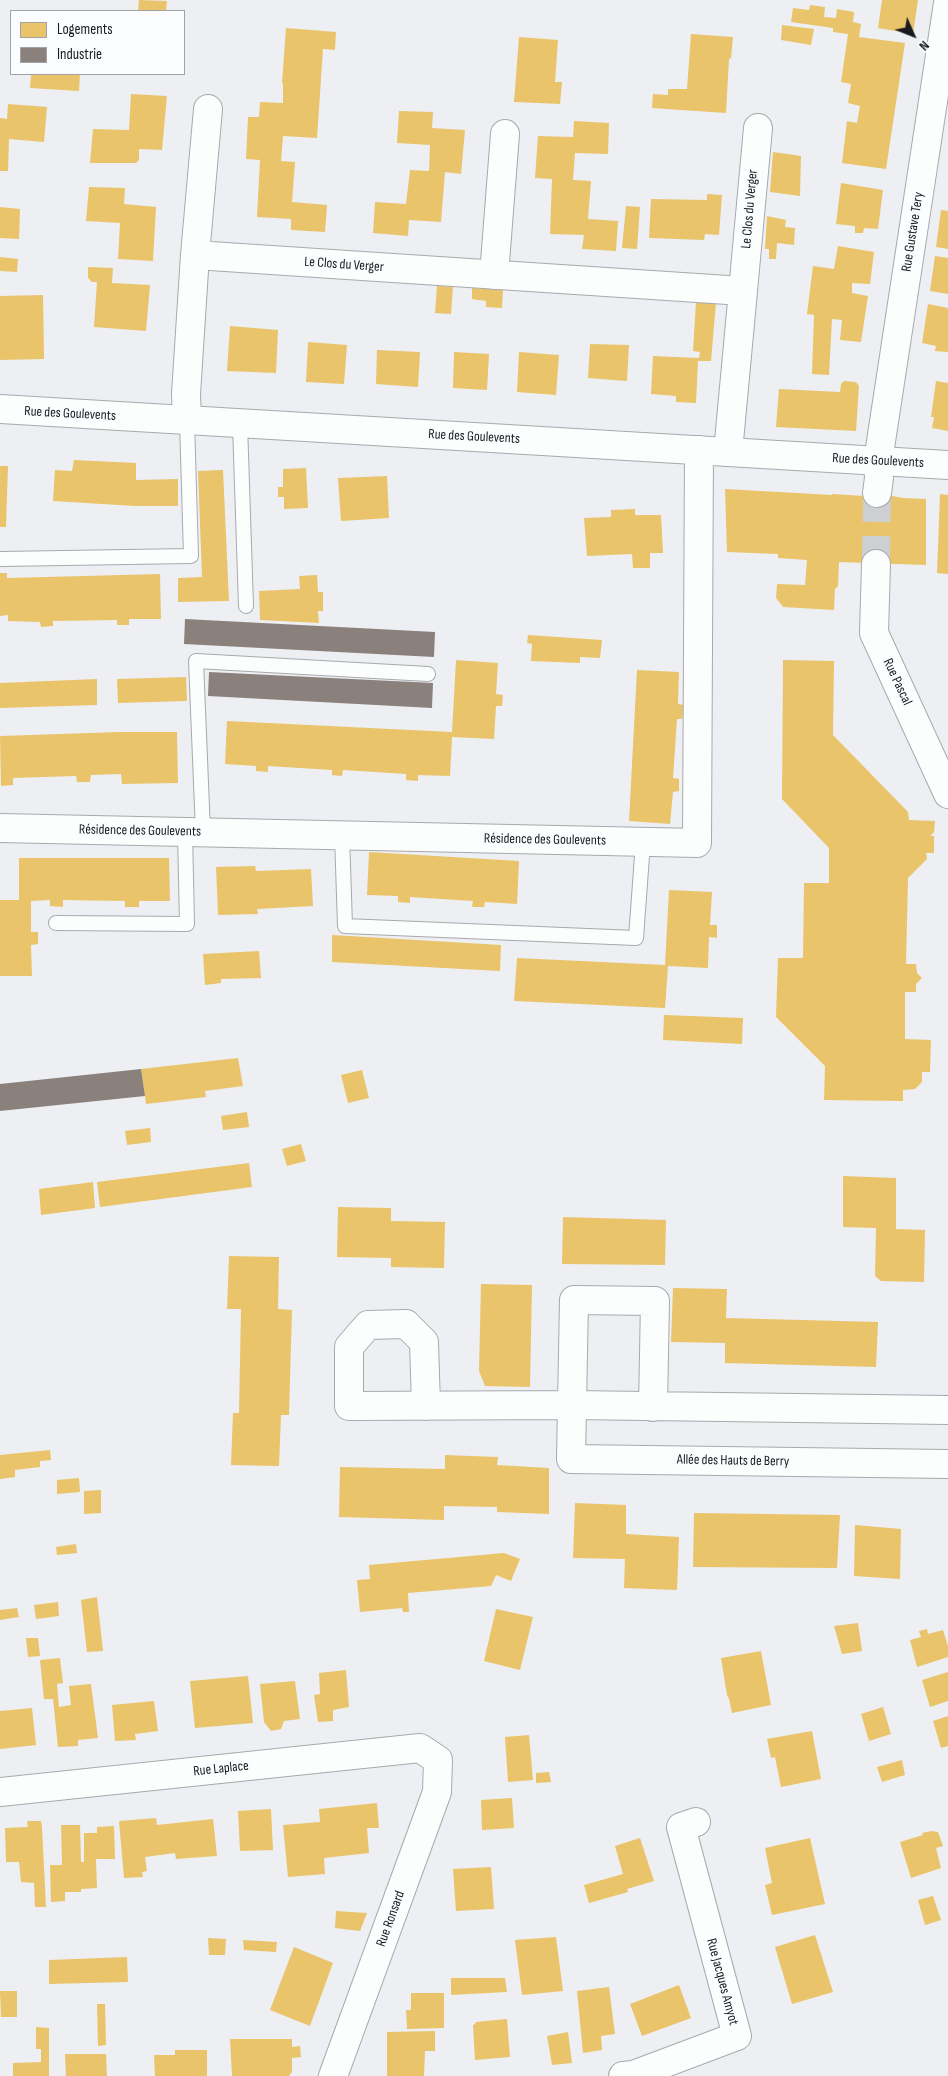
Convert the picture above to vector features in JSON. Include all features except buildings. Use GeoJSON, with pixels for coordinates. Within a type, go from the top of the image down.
{"type":"FeatureCollection","features":[{"type":"Feature","properties":{"kind":"street","name":"Rue Gustave Tery"},"geometry":{"type":"LineString","coordinates":[[878,461],[948,3]]}},
{"type":"Feature","properties":{"kind":"street"},"geometry":{"type":"LineString","coordinates":[[187,421],[186,394],[195,254],[208,109]]}},
{"type":"Feature","properties":{"kind":"street","name":"Le Clos du Verger"},"geometry":{"type":"LineString","coordinates":[[728,452],[758,128]]}},
{"type":"Feature","properties":{"kind":"street"},"geometry":{"type":"LineString","coordinates":[[494,275],[505,134]]}},
{"type":"Feature","properties":{"kind":"street","name":"Le Clos du Verger"},"geometry":{"type":"LineString","coordinates":[[195,254],[743,291]]}},
{"type":"Feature","properties":{"kind":"street","name":"Rue des Goulevents"},"geometry":{"type":"LineString","coordinates":[[0,409],[948,465]]}},
{"type":"Feature","properties":{"kind":"street","name":"Résidence des Goulevents"},"geometry":{"type":"LineString","coordinates":[[0,828],[697,843],[699,450]]}},
{"type":"Feature","properties":{"kind":"street"},"geometry":{"type":"LineString","coordinates":[[877,493],[879,478],[878,461]]}},
{"type":"Feature","properties":{"kind":"street","name":"Rue Pascal"},"geometry":{"type":"LineString","coordinates":[[876,564],[874,633],[948,794]]}},
{"type":"Feature","properties":{"kind":"street","name":"Allée des Hauts de Berry"},"geometry":{"type":"LineString","coordinates":[[653,1407],[655,1301],[574,1300],[572,1459],[948,1464]]}},
{"type":"Feature","properties":{"kind":"street"},"geometry":{"type":"LineString","coordinates":[[426,1406],[572,1405],[948,1410]]}},
{"type":"Feature","properties":{"kind":"street","name":"Rue Laplace"},"geometry":{"type":"LineString","coordinates":[[0,1792],[420,1748],[438,1760]]}},
{"type":"Feature","properties":{"kind":"street","name":"Rue Ronsard"},"geometry":{"type":"LineString","coordinates":[[334,2076],[437,1792],[438,1760]]}},
{"type":"Feature","properties":{"kind":"street","name":"Rue Jacques Amyot"},"geometry":{"type":"LineString","coordinates":[[623,2076],[737,2036],[681,1827],[696,1822]]}},
{"type":"Feature","properties":{"kind":"lane"},"geometry":{"type":"LineString","coordinates":[[0,559],[191,556],[187,421]]}},
{"type":"Feature","properties":{"kind":"lane"},"geometry":{"type":"LineString","coordinates":[[240,424],[246,606]]}},
{"type":"Feature","properties":{"kind":"lane"},"geometry":{"type":"LineString","coordinates":[[56,923],[187,924],[194,832],[196,661],[428,674]]}},
{"type":"Feature","properties":{"kind":"lane"},"geometry":{"type":"LineString","coordinates":[[342,835],[345,926],[636,938],[643,842]]}},
{"type":"Feature","properties":{"kind":"tunnel"},"geometry":{"type":"LineString","coordinates":[[876,564],[877,493]]}}]}
